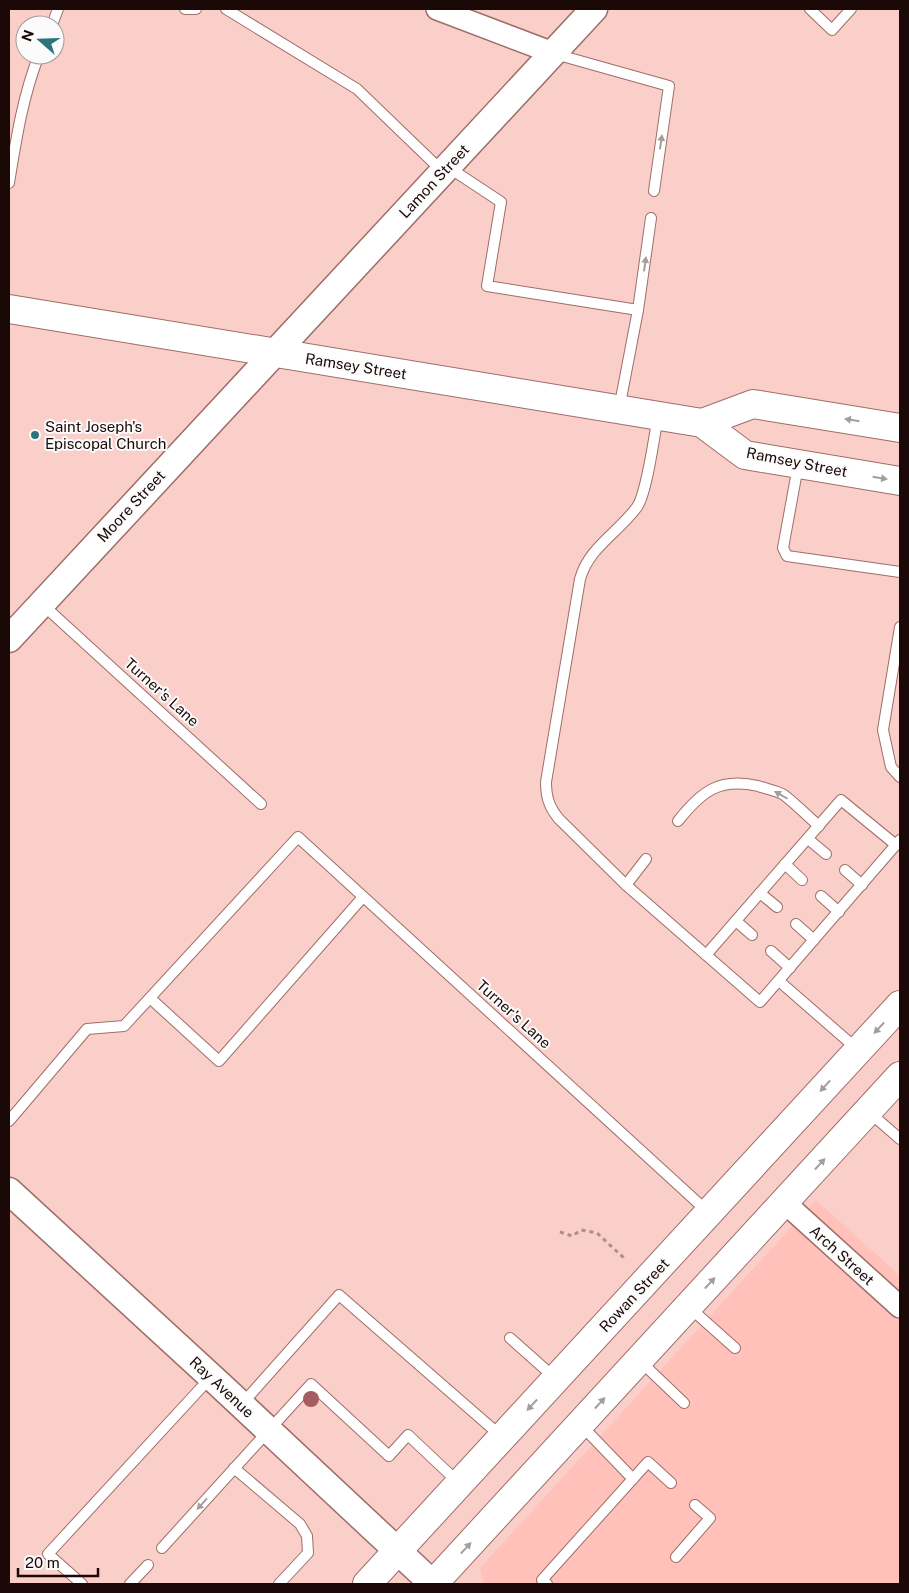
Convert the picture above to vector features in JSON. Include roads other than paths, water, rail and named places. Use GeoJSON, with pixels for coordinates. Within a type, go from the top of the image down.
{"type":"FeatureCollection","features":[{"type":"Feature","properties":{"kind":"main road","name":"Ramsey Street"},"geometry":{"type":"LineString","coordinates":[[9,309],[702,423],[745,455],[900,481]]}},
{"type":"Feature","properties":{"kind":"main road","name":"Ramsey Street"},"geometry":{"type":"LineString","coordinates":[[702,423],[754,404],[900,428]]}},
{"type":"Feature","properties":{"kind":"main road","name":"Rowan Street"},"geometry":{"type":"LineString","coordinates":[[367,1584],[900,1005]]}},
{"type":"Feature","properties":{"kind":"main road"},"geometry":{"type":"LineString","coordinates":[[433,1584],[900,1076]]}},
{"type":"Feature","properties":{"kind":"street"},"geometry":{"type":"LineString","coordinates":[[437,9],[553,53]]}},
{"type":"Feature","properties":{"kind":"street","name":"Lamon Street"},"geometry":{"type":"LineString","coordinates":[[274,353],[594,9]]}},
{"type":"Feature","properties":{"kind":"street","name":"Moore Street"},"geometry":{"type":"LineString","coordinates":[[9,638],[274,353]]}},
{"type":"Feature","properties":{"kind":"street","name":"Ray Avenue"},"geometry":{"type":"LineString","coordinates":[[9,1191],[212,1377],[433,1584]]}},
{"type":"Feature","properties":{"kind":"street","name":"Arch Street"},"geometry":{"type":"LineString","coordinates":[[784,1202],[900,1307]]}},
{"type":"Feature","properties":{"kind":"lane"},"geometry":{"type":"LineString","coordinates":[[185,9],[196,9]]}},
{"type":"Feature","properties":{"kind":"lane"},"geometry":{"type":"LineString","coordinates":[[226,9],[358,89],[445,169],[501,202],[487,286],[638,310]]}},
{"type":"Feature","properties":{"kind":"lane"},"geometry":{"type":"LineString","coordinates":[[810,9],[832,30],[851,9]]}},
{"type":"Feature","properties":{"kind":"lane"},"geometry":{"type":"LineString","coordinates":[[553,53],[669,86],[654,191]]}},
{"type":"Feature","properties":{"kind":"lane"},"geometry":{"type":"LineString","coordinates":[[9,183],[31,79],[36,65]]}},
{"type":"Feature","properties":{"kind":"lane"},"geometry":{"type":"LineString","coordinates":[[619,410],[638,310],[651,218]]}},
{"type":"Feature","properties":{"kind":"lane"},"geometry":{"type":"LineString","coordinates":[[659,416],[643,492],[638,505],[588,558],[583,568],[546,782],[548,802],[559,820],[626,885],[706,955],[760,1002],[898,843],[842,800],[706,955]]}},
{"type":"Feature","properties":{"kind":"lane"},"geometry":{"type":"LineString","coordinates":[[798,464],[783,548],[787,556],[900,572]]}},
{"type":"Feature","properties":{"kind":"lane","name":"Turner's Lane"},"geometry":{"type":"LineString","coordinates":[[42,603],[261,804]]}},
{"type":"Feature","properties":{"kind":"lane"},"geometry":{"type":"LineString","coordinates":[[900,627],[896,679],[883,730],[891,766],[900,778]]}},
{"type":"Feature","properties":{"kind":"lane"},"geometry":{"type":"LineString","coordinates":[[678,821],[693,802],[712,788],[730,783],[752,785],[782,794],[819,826]]}},
{"type":"Feature","properties":{"kind":"lane","name":"Turner's Lane"},"geometry":{"type":"LineString","coordinates":[[150,998],[298,837],[709,1213]]}},
{"type":"Feature","properties":{"kind":"lane"},"geometry":{"type":"LineString","coordinates":[[808,839],[826,854]]}},
{"type":"Feature","properties":{"kind":"lane"},"geometry":{"type":"LineString","coordinates":[[626,885],[646,859]]}},
{"type":"Feature","properties":{"kind":"lane"},"geometry":{"type":"LineString","coordinates":[[785,864],[802,880]]}},
{"type":"Feature","properties":{"kind":"lane"},"geometry":{"type":"LineString","coordinates":[[845,870],[862,885]]}},
{"type":"Feature","properties":{"kind":"lane"},"geometry":{"type":"LineString","coordinates":[[760,892],[777,907]]}},
{"type":"Feature","properties":{"kind":"lane"},"geometry":{"type":"LineString","coordinates":[[821,896],[839,912]]}},
{"type":"Feature","properties":{"kind":"lane"},"geometry":{"type":"LineString","coordinates":[[9,1121],[87,1028],[124,1026],[150,998],[219,1061],[363,897]]}},
{"type":"Feature","properties":{"kind":"lane"},"geometry":{"type":"LineString","coordinates":[[736,921],[752,935]]}},
{"type":"Feature","properties":{"kind":"lane"},"geometry":{"type":"LineString","coordinates":[[796,924],[814,940]]}},
{"type":"Feature","properties":{"kind":"lane"},"geometry":{"type":"LineString","coordinates":[[770,951],[790,968]]}},
{"type":"Feature","properties":{"kind":"lane"},"geometry":{"type":"LineString","coordinates":[[779,981],[858,1050]]}},
{"type":"Feature","properties":{"kind":"lane"},"geometry":{"type":"LineString","coordinates":[[868,1111],[900,1139]]}},
{"type":"Feature","properties":{"kind":"lane"},"geometry":{"type":"LineString","coordinates":[[241,1404],[339,1295],[502,1437]]}},
{"type":"Feature","properties":{"kind":"lane"},"geometry":{"type":"LineString","coordinates":[[688,1307],[735,1348]]}},
{"type":"Feature","properties":{"kind":"lane"},"geometry":{"type":"LineString","coordinates":[[510,1338],[556,1379]]}},
{"type":"Feature","properties":{"kind":"lane"},"geometry":{"type":"LineString","coordinates":[[639,1360],[684,1402]]}},
{"type":"Feature","properties":{"kind":"lane"},"geometry":{"type":"LineString","coordinates":[[82,1584],[48,1554],[212,1377]]}},
{"type":"Feature","properties":{"kind":"lane"},"geometry":{"type":"LineString","coordinates":[[162,1548],[311,1384],[389,1456],[408,1436],[460,1484]]}},
{"type":"Feature","properties":{"kind":"lane"},"geometry":{"type":"LineString","coordinates":[[580,1424],[633,1478]]}},
{"type":"Feature","properties":{"kind":"lane"},"geometry":{"type":"LineString","coordinates":[[547,1584],[542,1580],[648,1462],[671,1483]]}},
{"type":"Feature","properties":{"kind":"lane"},"geometry":{"type":"LineString","coordinates":[[234,1468],[300,1524],[307,1536],[308,1553],[279,1584]]}},
{"type":"Feature","properties":{"kind":"lane"},"geometry":{"type":"LineString","coordinates":[[676,1557],[710,1518],[694,1505]]}},
{"type":"Feature","properties":{"kind":"lane"},"geometry":{"type":"LineString","coordinates":[[130,1584],[148,1565]]}},
{"type":"Feature","properties":{"kind":"place","name":"Saint Joseph's Episcopal Church"},"geometry":{"type":"Point","coordinates":[35,435]}}]}
